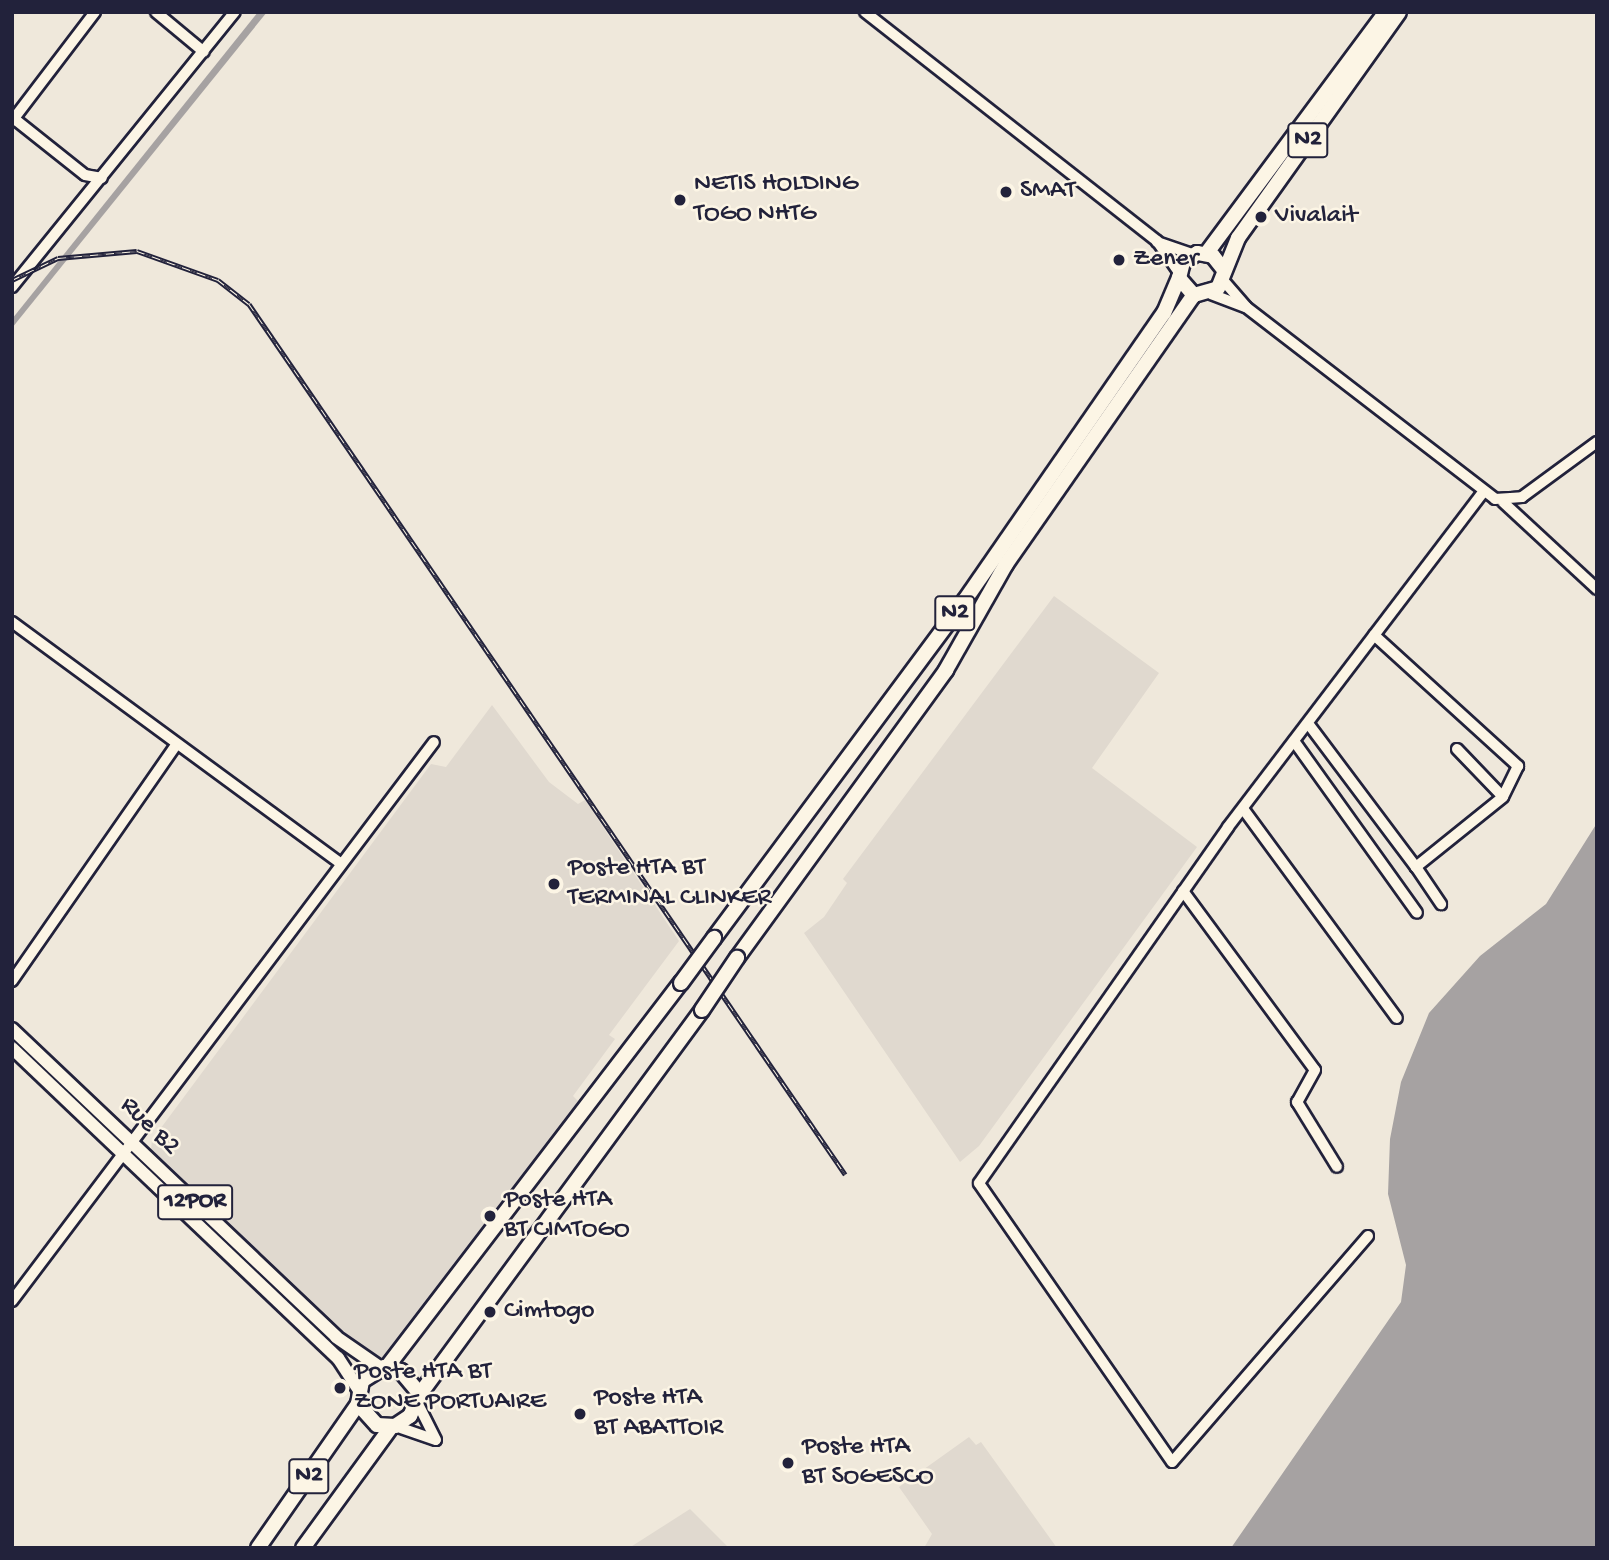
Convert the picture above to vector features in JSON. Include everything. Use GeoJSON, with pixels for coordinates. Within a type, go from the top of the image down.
{"type":"FeatureCollection","features":[{"type":"Feature","properties":{"kind":"highway","name":"N2"},"geometry":{"type":"LineString","coordinates":[[1199,254],[1386,12]]}},
{"type":"Feature","properties":{"kind":"highway","name":"N2"},"geometry":{"type":"LineString","coordinates":[[1223,275],[1238,238],[1399,12]]}},
{"type":"Feature","properties":{"kind":"highway"},"geometry":{"type":"LineString","coordinates":[[1199,254],[1223,275],[1210,294],[1194,295],[1179,275],[1199,254]]}},
{"type":"Feature","properties":{"kind":"highway","name":"N2"},"geometry":{"type":"LineString","coordinates":[[258,1548],[358,1396],[384,1368],[681,983],[965,600],[1164,313],[1179,275]]}},
{"type":"Feature","properties":{"kind":"highway","name":"N2"},"geometry":{"type":"LineString","coordinates":[[303,1548],[393,1426],[419,1399],[952,662],[1006,564],[1194,295]]}},
{"type":"Feature","properties":{"kind":"highway"},"geometry":{"type":"LineString","coordinates":[[384,1368],[408,1376],[419,1399]]}},
{"type":"Feature","properties":{"kind":"highway"},"geometry":{"type":"LineString","coordinates":[[358,1396],[369,1421],[393,1426]]}},
{"type":"Feature","properties":{"kind":"main road","name":"Rue B2"},"geometry":{"type":"LineString","coordinates":[[12,1029],[336,1337],[384,1368]]}},
{"type":"Feature","properties":{"kind":"main road","name":"Rue B2"},"geometry":{"type":"LineString","coordinates":[[12,1048],[338,1358],[358,1396]]}},
{"type":"Feature","properties":{"kind":"street"},"geometry":{"type":"LineString","coordinates":[[95,12],[13,119],[85,175],[102,178]]}},
{"type":"Feature","properties":{"kind":"street"},"geometry":{"type":"LineString","coordinates":[[156,12],[204,52]]}},
{"type":"Feature","properties":{"kind":"street"},"geometry":{"type":"LineString","coordinates":[[12,287],[236,12]]}},
{"type":"Feature","properties":{"kind":"street"},"geometry":{"type":"LineString","coordinates":[[865,12],[1157,242],[1179,275]]}},
{"type":"Feature","properties":{"kind":"street"},"geometry":{"type":"LineString","coordinates":[[1157,242],[1199,254]]}},
{"type":"Feature","properties":{"kind":"street"},"geometry":{"type":"LineString","coordinates":[[1223,275],[1246,307],[1483,492],[1503,502],[1597,589]]}},
{"type":"Feature","properties":{"kind":"street"},"geometry":{"type":"LineString","coordinates":[[1210,294],[1246,307]]}},
{"type":"Feature","properties":{"kind":"street"},"geometry":{"type":"LineString","coordinates":[[1503,502],[1522,497],[1597,442]]}},
{"type":"Feature","properties":{"kind":"street"},"geometry":{"type":"LineString","coordinates":[[1368,1236],[1172,1462],[979,1183],[1183,891],[1294,740],[1310,726],[1374,635],[1483,492]]}},
{"type":"Feature","properties":{"kind":"street"},"geometry":{"type":"LineString","coordinates":[[12,622],[341,864]]}},
{"type":"Feature","properties":{"kind":"street"},"geometry":{"type":"LineString","coordinates":[[1374,635],[1514,759],[1519,772],[1503,797],[1416,867]]}},
{"type":"Feature","properties":{"kind":"street"},"geometry":{"type":"LineString","coordinates":[[1310,726],[1441,904]]}},
{"type":"Feature","properties":{"kind":"street"},"geometry":{"type":"LineString","coordinates":[[1294,740],[1417,913]]}},
{"type":"Feature","properties":{"kind":"street"},"geometry":{"type":"LineString","coordinates":[[12,1301],[135,1144],[434,742]]}},
{"type":"Feature","properties":{"kind":"street"},"geometry":{"type":"LineString","coordinates":[[12,981],[176,745]]}},
{"type":"Feature","properties":{"kind":"street"},"geometry":{"type":"LineString","coordinates":[[1457,749],[1503,797]]}},
{"type":"Feature","properties":{"kind":"street"},"geometry":{"type":"LineString","coordinates":[[1244,810],[1397,1018]]}},
{"type":"Feature","properties":{"kind":"street"},"geometry":{"type":"LineString","coordinates":[[1183,891],[1315,1070],[1297,1102],[1337,1167]]}},
{"type":"Feature","properties":{"kind":"street"},"geometry":{"type":"LineString","coordinates":[[393,1426],[436,1440],[419,1399]]}},
{"type":"Feature","properties":{"kind":"shaded area"},"geometry":{"type":"Polygon","coordinates":[[[258,12],[267,12],[12,328],[12,319],[258,12]]]}},
{"type":"Feature","properties":{"kind":"shaded area"},"geometry":{"type":"Polygon","coordinates":[[[1054,596],[1159,673],[1092,768],[1197,847],[979,1146],[960,1162],[804,933],[824,917],[847,883],[843,879],[1054,596]]]}},
{"type":"Feature","properties":{"kind":"shaded area"},"geometry":{"type":"Polygon","coordinates":[[[492,705],[549,782],[578,804],[585,800],[679,941],[609,1035],[615,1039],[573,1096],[578,1101],[388,1361],[370,1361],[151,1149],[152,1140],[431,764],[446,767],[492,705]]]}},
{"type":"Feature","properties":{"kind":"shaded area"},"geometry":{"type":"Polygon","coordinates":[[[1597,823],[1597,1548],[1231,1548],[1401,1302],[1406,1265],[1388,1194],[1390,1139],[1401,1082],[1429,1013],[1480,956],[1546,904],[1597,823]]]}},
{"type":"Feature","properties":{"kind":"shaded area"},"geometry":{"type":"Polygon","coordinates":[[[969,1437],[976,1445],[981,1442],[1057,1548],[924,1548],[932,1534],[899,1487],[969,1437]]]}},
{"type":"Feature","properties":{"kind":"shaded area"},"geometry":{"type":"Polygon","coordinates":[[[690,1509],[729,1548],[629,1548],[690,1509]]]}},
{"type":"Feature","properties":{"kind":"railway"},"geometry":{"type":"LineString","coordinates":[[12,280],[58,258],[137,251],[218,280],[249,304],[845,1174]]}},
{"type":"Feature","properties":{"kind":"place","name":"SMAT"},"geometry":{"type":"Point","coordinates":[1006,192]}},
{"type":"Feature","properties":{"kind":"place","name":"NETIS HOLDING TOGO NHTG"},"geometry":{"type":"Point","coordinates":[680,200]}},
{"type":"Feature","properties":{"kind":"place","name":"Vivalait"},"geometry":{"type":"Point","coordinates":[1261,217]}},
{"type":"Feature","properties":{"kind":"place","name":"Zener"},"geometry":{"type":"Point","coordinates":[1119,260]}},
{"type":"Feature","properties":{"kind":"place","name":"Poste HTA BT TERMINAL CLINKER"},"geometry":{"type":"Point","coordinates":[554,884]}},
{"type":"Feature","properties":{"kind":"place","name":"Poste HTA BT CIMTOGO"},"geometry":{"type":"Point","coordinates":[490,1216]}},
{"type":"Feature","properties":{"kind":"place","name":"Cimtogo"},"geometry":{"type":"Point","coordinates":[490,1312]}},
{"type":"Feature","properties":{"kind":"place","name":"Poste HTA BT ZONE PORTUAIRE"},"geometry":{"type":"Point","coordinates":[340,1388]}},
{"type":"Feature","properties":{"kind":"place","name":"Poste HTA BT ABATTOIR"},"geometry":{"type":"Point","coordinates":[580,1414]}},
{"type":"Feature","properties":{"kind":"place","name":"Poste HTA BT SOGESCO"},"geometry":{"type":"Point","coordinates":[788,1463]}}]}
